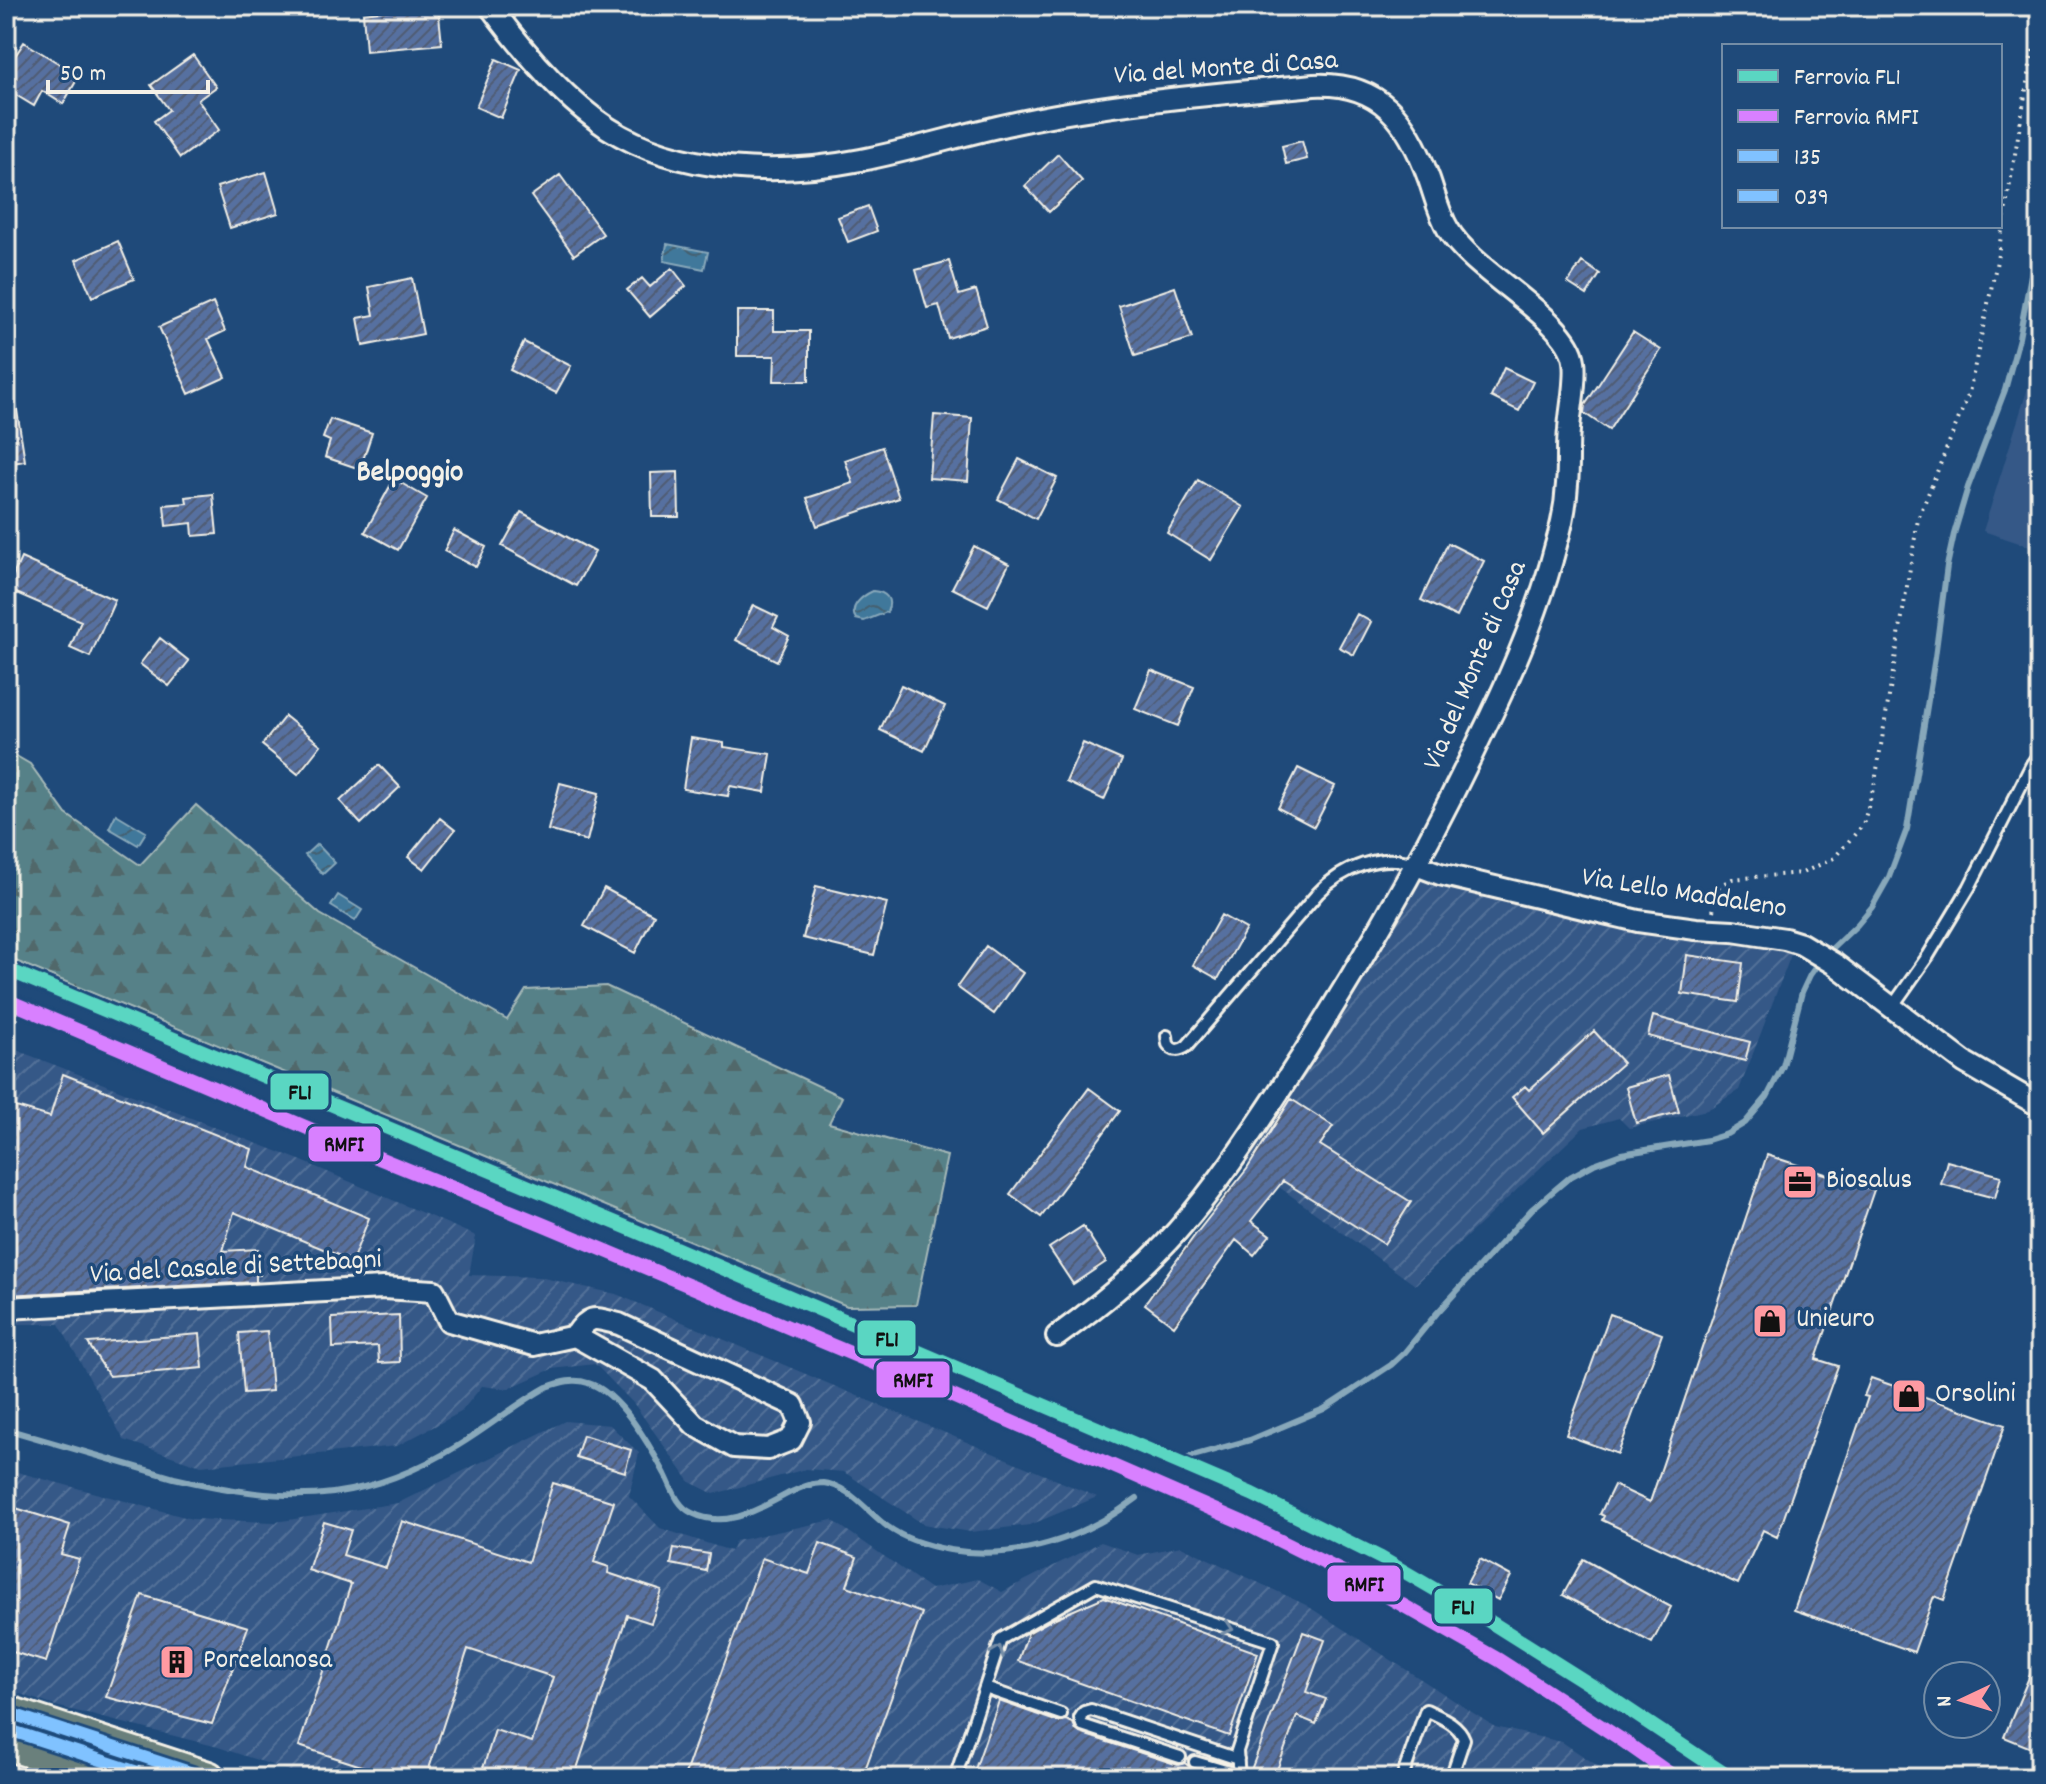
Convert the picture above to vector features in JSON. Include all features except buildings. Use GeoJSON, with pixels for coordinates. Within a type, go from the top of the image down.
{"type":"FeatureCollection","features":[{"type":"Feature","properties":{"kind":"main road"},"geometry":{"type":"LineString","coordinates":[[6,1712],[208,1778]]}},
{"type":"Feature","properties":{"kind":"main road"},"geometry":{"type":"LineString","coordinates":[[6,1743],[114,1778]]}},
{"type":"Feature","properties":{"kind":"street","name":"Via del Monte di Casa"},"geometry":{"type":"LineString","coordinates":[[490,6],[559,86],[607,127],[656,150],[690,160],[734,167],[840,164],[1000,126],[1115,106],[1314,85],[1353,88],[1371,95],[1388,109],[1402,127],[1415,147],[1441,215],[1455,241],[1485,271],[1553,327],[1572,352],[1575,362],[1567,485],[1550,566],[1522,645],[1495,708],[1416,865],[1338,1000],[1212,1188],[1134,1276],[1057,1336]]}},
{"type":"Feature","properties":{"kind":"street","name":"Via Lello Maddaleno"},"geometry":{"type":"LineString","coordinates":[[1416,865],[1440,874],[1609,915],[1657,924],[1785,939],[1809,947],[1964,1062],[2040,1106]]}},
{"type":"Feature","properties":{"kind":"street","name":"Via del Casale di Settebagni"},"geometry":{"type":"LineString","coordinates":[[6,1308],[383,1288],[434,1291],[449,1321],[534,1345],[575,1336]]}},
{"type":"Feature","properties":{"kind":"street"},"geometry":{"type":"LineString","coordinates":[[594,1318],[619,1324],[793,1405],[800,1422],[791,1440],[768,1449],[734,1447],[695,1425],[653,1380],[575,1336],[584,1322],[594,1318]]}},
{"type":"Feature","properties":{"kind":"lane"},"geometry":{"type":"LineString","coordinates":[[1892,1007],[1928,956],[1969,888],[2040,753]]}},
{"type":"Feature","properties":{"kind":"lane"},"geometry":{"type":"LineString","coordinates":[[1167,1036],[1168,1044],[1174,1050],[1187,1046],[1318,893],[1340,875],[1359,866],[1385,860],[1416,865]]}},
{"type":"Feature","properties":{"kind":"lane"},"geometry":{"type":"LineString","coordinates":[[955,1778],[1001,1639],[1096,1585],[1273,1642],[1237,1751],[1239,1776],[1195,1762]]}},
{"type":"Feature","properties":{"kind":"lane"},"geometry":{"type":"LineString","coordinates":[[985,1688],[1061,1714]]}},
{"type":"Feature","properties":{"kind":"lane"},"geometry":{"type":"LineString","coordinates":[[1180,1757],[1082,1725],[1080,1718],[1084,1712],[1091,1710],[1238,1759]]}},
{"type":"Feature","properties":{"kind":"lane"},"geometry":{"type":"LineString","coordinates":[[1402,1778],[1426,1710],[1448,1721],[1461,1732],[1464,1739],[1451,1778]]}},
{"type":"Feature","properties":{"kind":"path"},"geometry":{"type":"LineString","coordinates":[[1709,930],[1719,886],[1732,879],[1802,873],[1834,858],[1863,825],[1875,782],[1918,519],[1969,393],[1996,266],[2032,54],[2040,32]]}},
{"type":"Feature","properties":{"kind":"shaded area"},"geometry":{"type":"Polygon","coordinates":[[[2040,333],[2040,550],[1983,531],[2031,378],[2040,333]]]}},
{"type":"Feature","properties":{"kind":"shaded area"},"geometry":{"type":"Polygon","coordinates":[[[1398,865],[1444,881],[1794,947],[1739,1090],[1707,1110],[1629,1128],[1619,1118],[1583,1128],[1415,1285],[1225,1148],[1283,1065],[1350,957],[1398,865]]]}},
{"type":"Feature","properties":{"kind":"shaded area"},"geometry":{"type":"Polygon","coordinates":[[[6,1046],[302,1161],[476,1236],[469,1275],[539,1277],[616,1294],[1097,1497],[1030,1525],[971,1532],[923,1524],[844,1472],[806,1469],[714,1494],[690,1482],[634,1404],[595,1364],[552,1369],[507,1389],[482,1386],[461,1412],[397,1446],[201,1466],[124,1440],[59,1324],[6,1324],[6,1046]]]}},
{"type":"Feature","properties":{"kind":"shaded area"},"geometry":{"type":"Polygon","coordinates":[[[565,1421],[610,1425],[639,1453],[629,1496],[660,1528],[731,1551],[735,1541],[832,1520],[931,1589],[978,1579],[1002,1592],[1101,1542],[1138,1555],[1181,1546],[1306,1605],[1495,1727],[1562,1742],[1616,1778],[311,1778],[218,1747],[52,1705],[6,1689],[6,1469],[192,1519],[275,1522],[398,1503],[565,1421]]]}},
{"type":"Feature","properties":{"kind":"green space"},"geometry":{"type":"Polygon","coordinates":[[[6,750],[30,764],[66,814],[140,865],[196,805],[320,914],[507,1020],[526,990],[606,986],[842,1097],[829,1123],[947,1156],[916,1305],[847,1306],[6,957],[6,750]]]}},
{"type":"Feature","properties":{"kind":"water"},"geometry":{"type":"Polygon","coordinates":[[[667,244],[708,252],[704,269],[664,261],[667,244]]]}},
{"type":"Feature","properties":{"kind":"water"},"geometry":{"type":"Polygon","coordinates":[[[873,591],[887,597],[887,612],[864,621],[856,619],[855,606],[873,591]]]}},
{"type":"Feature","properties":{"kind":"water"},"geometry":{"type":"Polygon","coordinates":[[[116,814],[146,832],[138,845],[109,828],[116,814]]]}},
{"type":"Feature","properties":{"kind":"water"},"geometry":{"type":"Polygon","coordinates":[[[317,844],[335,863],[323,874],[305,855],[317,844]]]}},
{"type":"Feature","properties":{"kind":"water"},"geometry":{"type":"Polygon","coordinates":[[[338,895],[362,910],[355,921],[331,906],[338,895]]]}},
{"type":"Feature","properties":{"kind":"waterway"},"geometry":{"type":"LineString","coordinates":[[1189,1457],[1250,1440],[1324,1409],[1391,1365],[1532,1209],[1570,1177],[1621,1154],[1727,1134],[1745,1123],[1767,1097],[1783,1066],[1802,992],[1810,975],[1822,958],[1872,907],[1889,877],[1907,829],[1954,534],[1968,487],[2005,390],[2019,338],[2040,227]]}},
{"type":"Feature","properties":{"kind":"waterway"},"geometry":{"type":"LineString","coordinates":[[6,1429],[174,1478],[253,1493],[313,1495],[366,1486],[414,1469],[459,1445],[547,1387],[578,1381],[600,1388],[622,1408],[651,1449],[679,1501],[687,1510],[705,1518],[742,1515],[801,1488],[823,1483],[850,1494],[888,1527],[910,1539],[950,1550],[1000,1552],[1049,1544],[1072,1535],[1095,1525],[1137,1498]]}},
{"type":"Feature","properties":{"kind":"rail line","name":"FL1"},"geometry":{"type":"LineString","coordinates":[[6,969],[633,1230],[1252,1494],[1381,1558],[1489,1621],[1731,1778]]}},
{"type":"Feature","properties":{"kind":"rail line","name":"RMFI"},"geometry":{"type":"LineString","coordinates":[[6,1000],[950,1395],[1244,1523],[1355,1578],[1499,1660],[1676,1778]]}},
{"type":"Feature","properties":{"kind":"transit line","name":"135"},"geometry":{"type":"LineString","coordinates":[[6,1712],[208,1778]]}},
{"type":"Feature","properties":{"kind":"transit line","name":"039"},"geometry":{"type":"LineString","coordinates":[[6,1729],[156,1778]]}},
{"type":"Feature","properties":{"kind":"place","name":"Biosalus"},"geometry":{"type":"Point","coordinates":[1800,1182]}},
{"type":"Feature","properties":{"kind":"place","name":"Unieuro"},"geometry":{"type":"Point","coordinates":[1770,1321]}},
{"type":"Feature","properties":{"kind":"place","name":"Orsolini"},"geometry":{"type":"Point","coordinates":[1909,1396]}},
{"type":"Feature","properties":{"kind":"place","name":"Porcelanosa"},"geometry":{"type":"Point","coordinates":[177,1662]}},
{"type":"Feature","properties":{"kind":"district","name":"Belpoggio"},"geometry":{"type":"Point","coordinates":[410,474]}}]}
